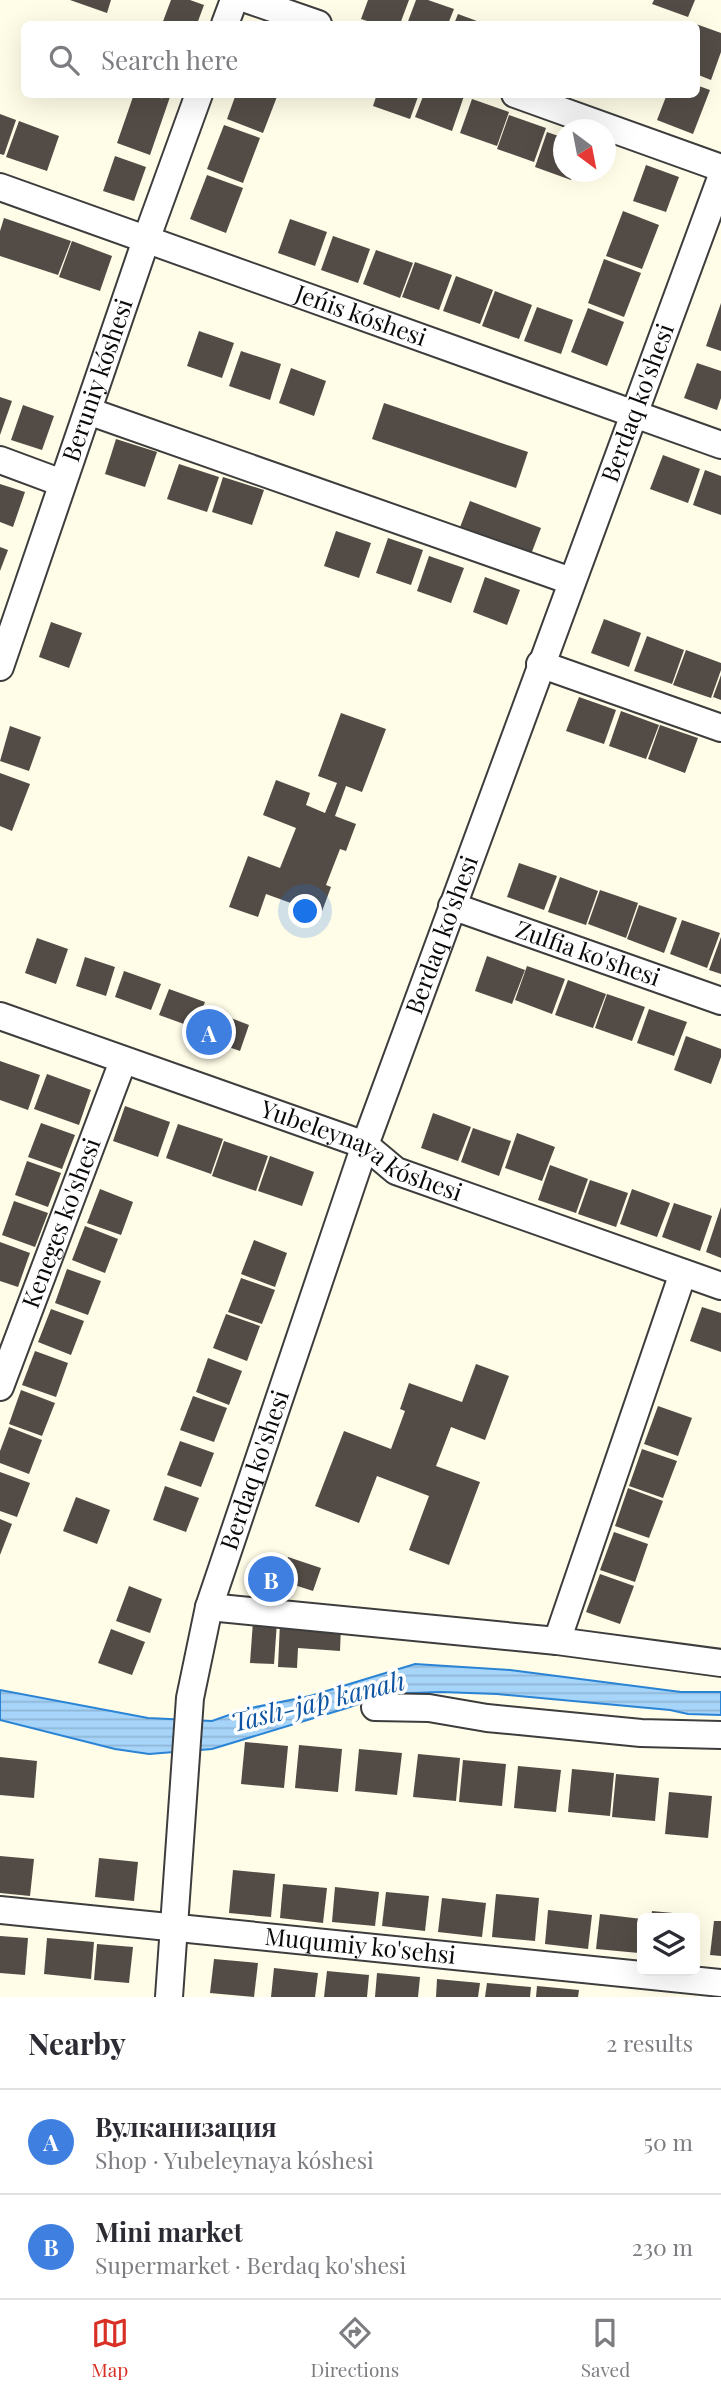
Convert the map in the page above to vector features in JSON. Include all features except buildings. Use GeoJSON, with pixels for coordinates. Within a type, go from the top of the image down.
{"type":"FeatureCollection","features":[{"type":"Feature","properties":{"kind":"street"},"geometry":{"type":"LineString","coordinates":[[226,21],[234,0]]}},
{"type":"Feature","properties":{"kind":"street"},"geometry":{"type":"LineString","coordinates":[[249,0],[309,21]]}},
{"type":"Feature","properties":{"kind":"street","name":"Beruniy kóshesi"},"geometry":{"type":"LineString","coordinates":[[0,667],[146,240],[198,98]]}},
{"type":"Feature","properties":{"kind":"street"},"geometry":{"type":"LineString","coordinates":[[526,98],[721,167]]}},
{"type":"Feature","properties":{"kind":"street","name":"Berdaq ko'shesi"},"geometry":{"type":"LineString","coordinates":[[169,1997],[184,1756],[190,1699],[209,1607],[365,1145],[721,178]]}},
{"type":"Feature","properties":{"kind":"street","name":"Jeńis kóshesi"},"geometry":{"type":"LineString","coordinates":[[0,187],[721,445]]}},
{"type":"Feature","properties":{"kind":"street"},"geometry":{"type":"LineString","coordinates":[[88,411],[571,581]]}},
{"type":"Feature","properties":{"kind":"street"},"geometry":{"type":"LineString","coordinates":[[0,460],[62,483]]}},
{"type":"Feature","properties":{"kind":"street"},"geometry":{"type":"LineString","coordinates":[[540,664],[721,728]]}},
{"type":"Feature","properties":{"kind":"street","name":"Zulfia ko'shesi"},"geometry":{"type":"LineString","coordinates":[[452,906],[721,1001]]}},
{"type":"Feature","properties":{"kind":"street","name":"Yubeleynaya kóshesi"},"geometry":{"type":"LineString","coordinates":[[0,1016],[365,1145],[396,1171],[721,1286]]}},
{"type":"Feature","properties":{"kind":"street","name":"Keneges ko'shesi"},"geometry":{"type":"LineString","coordinates":[[0,1387],[123,1061]]}},
{"type":"Feature","properties":{"kind":"street"},"geometry":{"type":"LineString","coordinates":[[557,1641],[683,1273]]}},
{"type":"Feature","properties":{"kind":"street"},"geometry":{"type":"LineString","coordinates":[[209,1607],[557,1641],[721,1663]]}},
{"type":"Feature","properties":{"kind":"street"},"geometry":{"type":"LineString","coordinates":[[375,1707],[429,1708],[487,1718],[640,1733],[721,1735]]}},
{"type":"Feature","properties":{"kind":"street","name":"Muqumiy ko'sehsi"},"geometry":{"type":"LineString","coordinates":[[0,1910],[721,1983]]}},
{"type":"Feature","properties":{"kind":"water","name":"Taslı-jap kanalı"},"geometry":{"type":"Polygon","coordinates":[[[415,1664],[510,1670],[681,1692],[721,1692],[721,1715],[497,1694],[386,1694],[212,1749],[149,1754],[115,1749],[0,1720],[0,1690],[148,1718],[212,1721],[246,1709],[310,1696],[415,1664]]]}},
{"type":"Feature","properties":{"kind":"place","name":"Вулканизация"},"geometry":{"type":"Point","coordinates":[209,1032]}},
{"type":"Feature","properties":{"kind":"place","name":"Mini market"},"geometry":{"type":"Point","coordinates":[271,1579]}}]}
